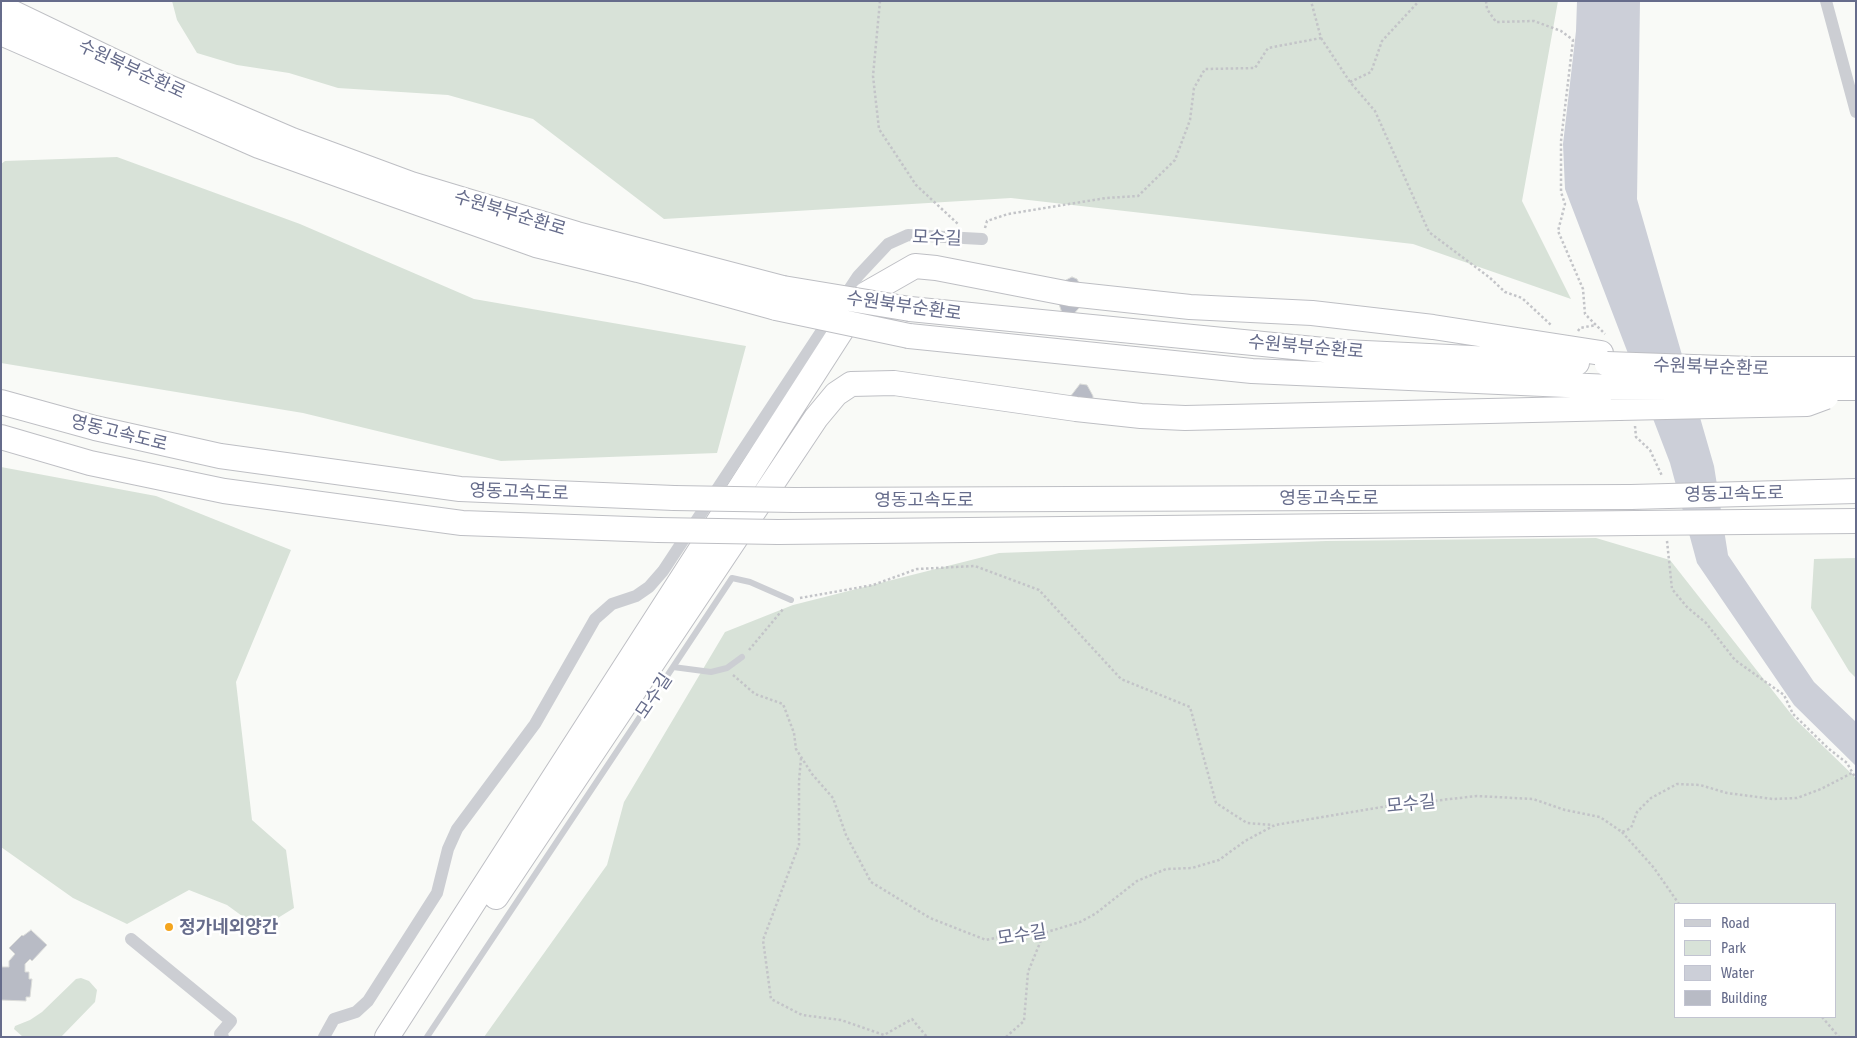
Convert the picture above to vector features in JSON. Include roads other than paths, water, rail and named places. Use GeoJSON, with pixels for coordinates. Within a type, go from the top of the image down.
{"type":"FeatureCollection","features":[{"type":"Feature","properties":{"kind":"highway","name":"수원북부순환로"},"geometry":{"type":"LineString","coordinates":[[1,7],[159,83],[292,140],[412,184],[620,246],[779,298],[909,336],[1252,371],[1854,382]]}},
{"type":"Feature","properties":{"kind":"highway","name":"수원북부순환로"},"geometry":{"type":"LineString","coordinates":[[1,33],[259,146],[536,245],[638,270],[779,298],[910,308],[1610,378],[1752,369],[1854,382]]}},
{"type":"Feature","properties":{"kind":"highway"},"geometry":{"type":"LineString","coordinates":[[387,1037],[854,310],[866,294],[915,266],[936,268],[1070,294],[1190,306],[1322,314],[1433,327],[1610,378]]}},
{"type":"Feature","properties":{"kind":"highway"},"geometry":{"type":"LineString","coordinates":[[403,1037],[816,418],[836,394],[851,384],[894,383],[1076,409],[1141,416],[1185,418],[1610,378]]}},
{"type":"Feature","properties":{"kind":"highway","name":"영동고속도로"},"geometry":{"type":"LineString","coordinates":[[1,402],[95,428],[220,456],[460,490],[674,498],[794,500],[1631,497],[1856,491]]}},
{"type":"Feature","properties":{"kind":"highway","name":"영동고속도로"},"geometry":{"type":"LineString","coordinates":[[1,437],[90,463],[224,492],[462,523],[778,532],[1856,521]]}},
{"type":"Feature","properties":{"kind":"street"},"geometry":{"type":"LineString","coordinates":[[1826,1],[1856,112]]}},
{"type":"Feature","properties":{"kind":"street","name":"모수길"},"geometry":{"type":"LineString","coordinates":[[324,1037],[334,1019],[356,1012],[368,1001],[437,893],[448,849],[458,829],[535,724],[595,619],[612,604],[636,596],[649,587],[663,571],[858,276],[888,244],[908,235],[982,239]]}},
{"type":"Feature","properties":{"kind":"street"},"geometry":{"type":"LineString","coordinates":[[131,939],[231,1021],[220,1034],[223,1037]]}},
{"type":"Feature","properties":{"kind":"lane"},"geometry":{"type":"LineString","coordinates":[[673,667],[732,578],[750,582],[791,600]]}},
{"type":"Feature","properties":{"kind":"lane","name":"모수길"},"geometry":{"type":"LineString","coordinates":[[428,1037],[673,667],[711,672],[727,668],[742,657]]}},
{"type":"Feature","properties":{"kind":"water"},"geometry":{"type":"Polygon","coordinates":[[[1577,1],[1640,1],[1637,199],[1714,466],[1728,555],[1814,682],[1856,722],[1856,766],[1794,705],[1697,563],[1670,463],[1565,189],[1563,144],[1576,31],[1577,1]]]}},
{"type":"Feature","properties":{"kind":"place","name":"정가네외양간"},"geometry":{"type":"Point","coordinates":[169,927]}}]}
